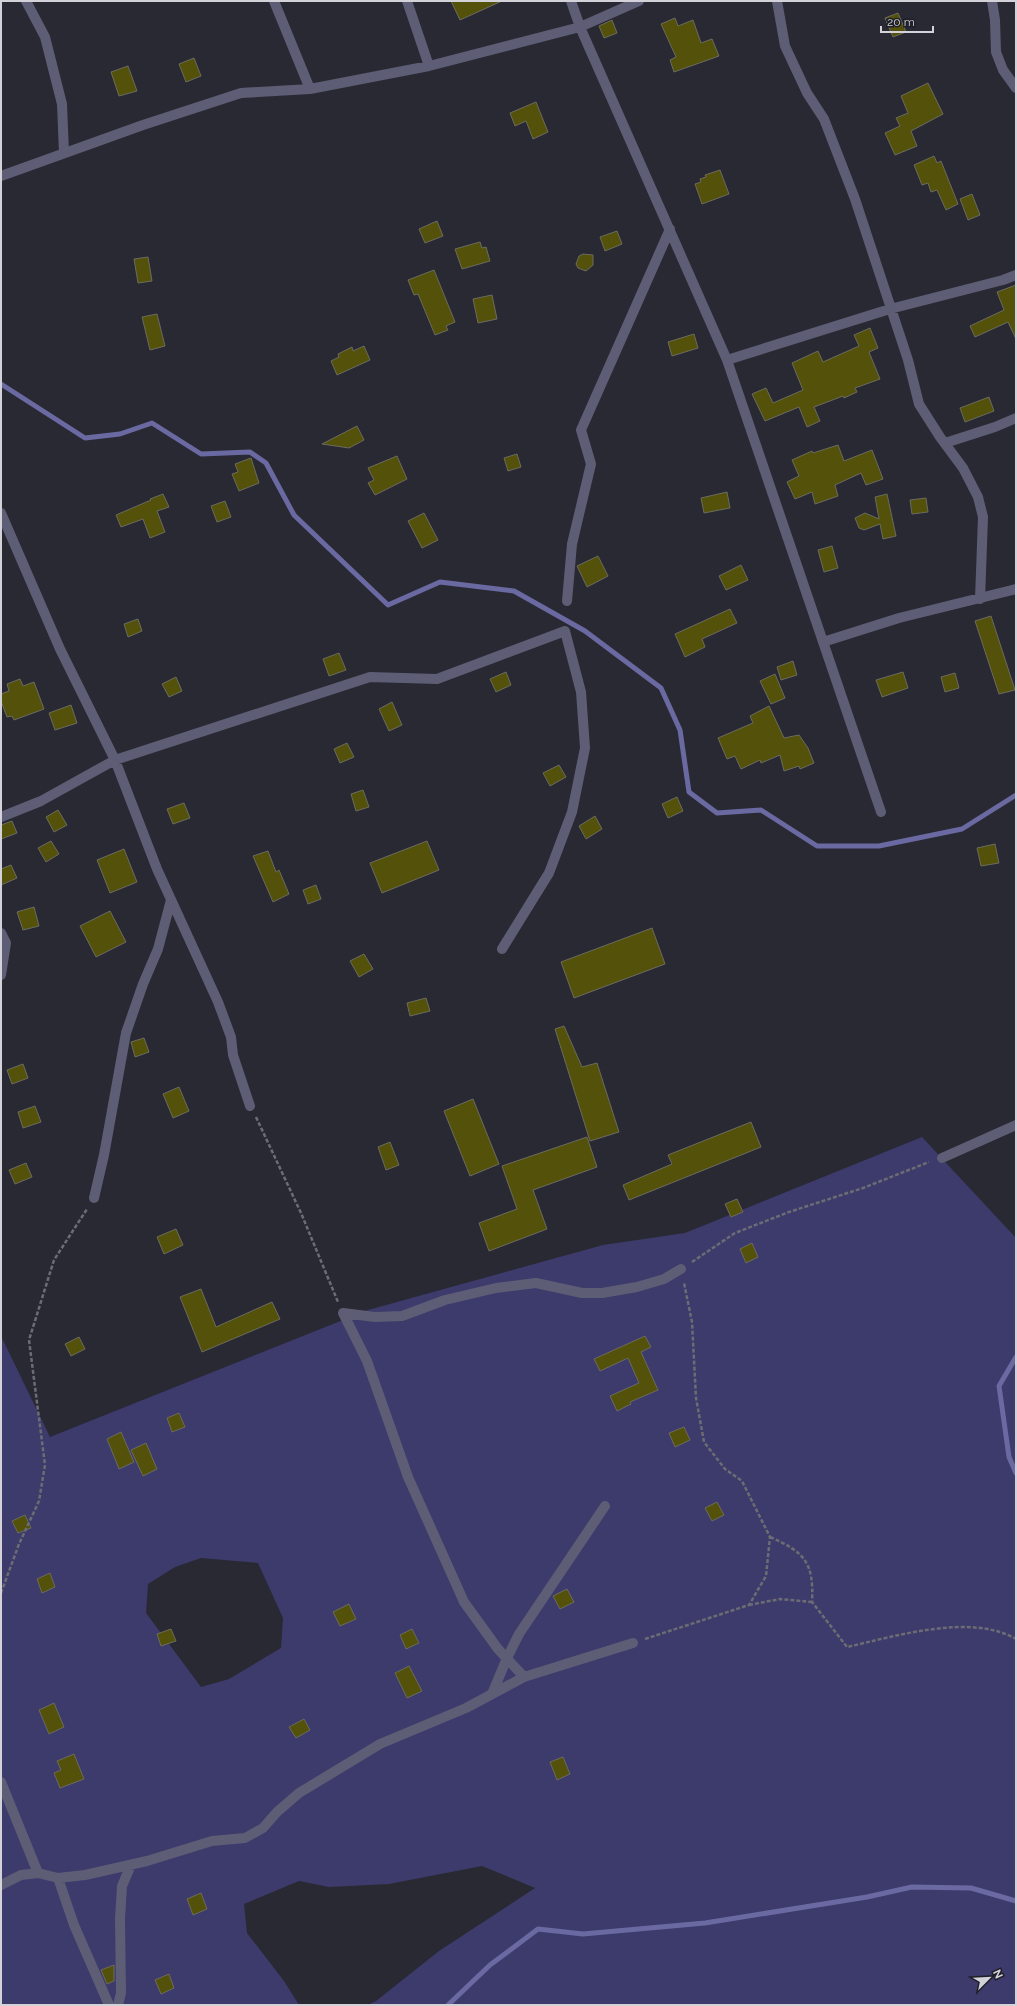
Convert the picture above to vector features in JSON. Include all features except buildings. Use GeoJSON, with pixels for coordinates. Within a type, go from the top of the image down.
{"type":"FeatureCollection","features":[{"type":"Feature","properties":{"kind":"street"},"geometry":{"type":"LineString","coordinates":[[26,1],[45,37],[62,104],[64,153]]}},
{"type":"Feature","properties":{"kind":"street"},"geometry":{"type":"LineString","coordinates":[[274,1],[310,89]]}},
{"type":"Feature","properties":{"kind":"street"},"geometry":{"type":"LineString","coordinates":[[407,1],[429,66]]}},
{"type":"Feature","properties":{"kind":"street"},"geometry":{"type":"LineString","coordinates":[[571,1],[580,27],[727,360],[881,812]]}},
{"type":"Feature","properties":{"kind":"street"},"geometry":{"type":"LineString","coordinates":[[1,176],[143,125],[241,93],[310,89],[429,66],[580,27],[639,1]]}},
{"type":"Feature","properties":{"kind":"street"},"geometry":{"type":"LineString","coordinates":[[777,1],[785,46],[800,80],[824,119],[855,199],[908,360],[919,404],[963,468],[978,496],[984,517],[980,599]]}},
{"type":"Feature","properties":{"kind":"street"},"geometry":{"type":"LineString","coordinates":[[992,1],[995,20],[996,52],[1003,70],[1016,88]]}},
{"type":"Feature","properties":{"kind":"street"},"geometry":{"type":"LineString","coordinates":[[567,601],[572,544],[591,464],[581,430],[670,229]]}},
{"type":"Feature","properties":{"kind":"street"},"geometry":{"type":"LineString","coordinates":[[727,360],[890,309],[1003,280],[1016,275]]}},
{"type":"Feature","properties":{"kind":"street"},"geometry":{"type":"LineString","coordinates":[[945,443],[995,427],[1016,418]]}},
{"type":"Feature","properties":{"kind":"street"},"geometry":{"type":"LineString","coordinates":[[1,513],[60,649],[115,760],[157,869],[218,1002],[231,1037],[233,1055],[250,1106]]}},
{"type":"Feature","properties":{"kind":"street"},"geometry":{"type":"LineString","coordinates":[[823,642],[899,618],[1016,589]]}},
{"type":"Feature","properties":{"kind":"street"},"geometry":{"type":"LineString","coordinates":[[1,818],[41,801],[115,760],[370,678],[437,678],[565,630],[581,692],[585,748],[572,812],[549,872],[502,949]]}},
{"type":"Feature","properties":{"kind":"street"},"geometry":{"type":"LineString","coordinates":[[94,1198],[104,1155],[126,1033],[143,984],[158,949],[171,900]]}},
{"type":"Feature","properties":{"kind":"street"},"geometry":{"type":"LineString","coordinates":[[1,933],[6,943],[1,975]]}},
{"type":"Feature","properties":{"kind":"street"},"geometry":{"type":"LineString","coordinates":[[942,1158],[1016,1125]]}},
{"type":"Feature","properties":{"kind":"street"},"geometry":{"type":"LineString","coordinates":[[343,1313],[375,1317],[402,1316],[445,1300],[496,1288],[536,1283],[582,1293],[602,1293],[637,1287],[664,1279],[681,1269]]}},
{"type":"Feature","properties":{"kind":"street"},"geometry":{"type":"LineString","coordinates":[[343,1313],[367,1361],[408,1477],[464,1602],[507,1658],[524,1677]]}},
{"type":"Feature","properties":{"kind":"street"},"geometry":{"type":"LineString","coordinates":[[492,1694],[507,1658],[551,1584],[605,1506]]}},
{"type":"Feature","properties":{"kind":"street"},"geometry":{"type":"LineString","coordinates":[[1,1885],[21,1875],[38,1873],[58,1878],[85,1875],[131,1865],[212,1841],[245,1838],[263,1828],[277,1812],[299,1793],[380,1744],[466,1708],[524,1677],[633,1643]]}},
{"type":"Feature","properties":{"kind":"street"},"geometry":{"type":"LineString","coordinates":[[1,1782],[38,1873]]}},
{"type":"Feature","properties":{"kind":"street"},"geometry":{"type":"LineString","coordinates":[[118,2005],[121,1993],[120,1920],[122,1886],[131,1865]]}},
{"type":"Feature","properties":{"kind":"street"},"geometry":{"type":"LineString","coordinates":[[58,1878],[74,1925],[109,2005]]}},
{"type":"Feature","properties":{"kind":"path"},"geometry":{"type":"LineString","coordinates":[[250,1106],[301,1213],[343,1313]]}},
{"type":"Feature","properties":{"kind":"path"},"geometry":{"type":"LineString","coordinates":[[749,1605],[766,1576],[770,1537],[742,1481],[725,1468],[704,1442],[696,1398],[692,1322],[681,1269],[735,1233],[789,1212],[863,1188],[942,1158]]}},
{"type":"Feature","properties":{"kind":"path"},"geometry":{"type":"LineString","coordinates":[[1,1593],[19,1544],[39,1501],[46,1465],[29,1340],[54,1260],[94,1198]]}},
{"type":"Feature","properties":{"kind":"path"},"geometry":{"type":"LineString","coordinates":[[770,1537],[790,1546],[805,1559],[813,1583],[812,1602],[847,1647],[940,1628],[978,1626],[1008,1634],[1016,1639]]}},
{"type":"Feature","properties":{"kind":"path"},"geometry":{"type":"LineString","coordinates":[[633,1643],[749,1605],[780,1598],[812,1602]]}},
{"type":"Feature","properties":{"kind":"shaded area"},"geometry":{"type":"Polygon","coordinates":[[[922,1137],[1016,1238],[1016,2005],[368,2005],[376,2001],[439,1951],[535,1888],[482,1866],[389,1884],[329,1887],[299,1881],[244,1904],[247,1933],[284,1981],[299,2005],[1,2005],[1,1336],[50,1437],[368,1310],[603,1245],[685,1233],[922,1137]],[[201,1558],[175,1567],[148,1584],[146,1613],[201,1687],[229,1679],[281,1648],[283,1618],[258,1563],[201,1558]]]}},
{"type":"Feature","properties":{"kind":"waterway"},"geometry":{"type":"LineString","coordinates":[[1,384],[85,438],[120,434],[152,423],[201,454],[250,452],[266,463],[294,515],[388,605],[440,582],[514,591],[585,631],[661,688],[680,730],[689,792],[717,813],[761,810],[817,846],[879,846],[962,829],[1016,795]]}},
{"type":"Feature","properties":{"kind":"waterway"},"geometry":{"type":"LineString","coordinates":[[1016,1357],[999,1386],[1009,1457],[1016,1473]]}},
{"type":"Feature","properties":{"kind":"waterway"},"geometry":{"type":"LineString","coordinates":[[448,2005],[490,1965],[538,1929],[583,1934],[705,1923],[867,1897],[912,1887],[971,1888],[1016,1901]]}}]}
